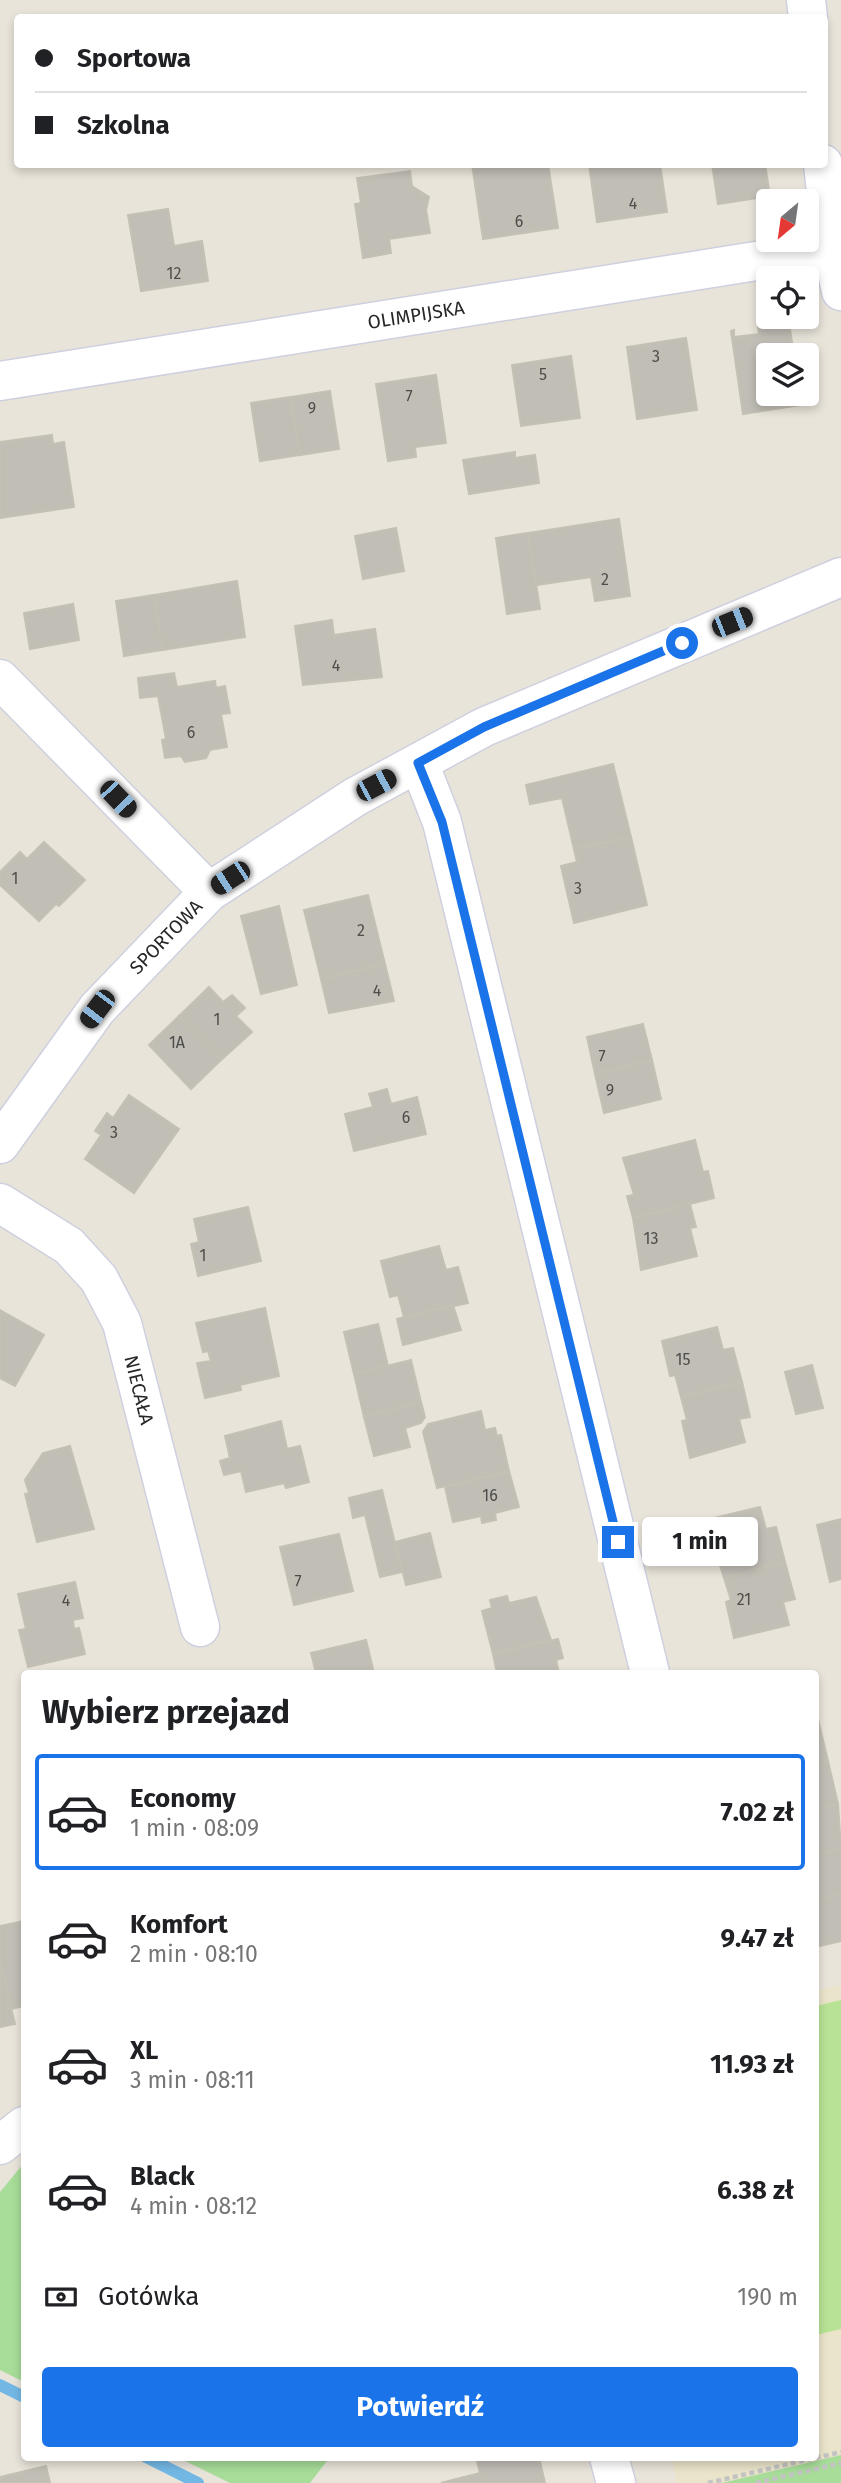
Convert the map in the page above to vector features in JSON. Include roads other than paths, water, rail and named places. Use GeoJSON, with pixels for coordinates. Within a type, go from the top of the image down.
{"type":"FeatureCollection","features":[{"type":"Feature","properties":{"kind":"street"},"geometry":{"type":"LineString","coordinates":[[823,168],[832,249],[841,291]]}},
{"type":"Feature","properties":{"kind":"street","name":"OLIMPIJSKA"},"geometry":{"type":"LineString","coordinates":[[0,381],[832,249]]}},
{"type":"Feature","properties":{"kind":"street","name":"SPORTOWA"},"geometry":{"type":"LineString","coordinates":[[0,1144],[97,1009],[209,892],[355,797],[484,727],[841,577]]}},
{"type":"Feature","properties":{"kind":"street"},"geometry":{"type":"LineString","coordinates":[[0,679],[209,892]]}},
{"type":"Feature","properties":{"kind":"street"},"geometry":{"type":"LineString","coordinates":[[418,763],[442,822],[649,1670]]}},
{"type":"Feature","properties":{"kind":"street","name":"NIECAŁA"},"geometry":{"type":"LineString","coordinates":[[0,1203],[69,1246],[99,1279],[122,1323],[200,1626]]}},
{"type":"Feature","properties":{"kind":"street"},"geometry":{"type":"LineString","coordinates":[[0,2145],[21,2128]]}},
{"type":"Feature","properties":{"kind":"street"},"geometry":{"type":"LineString","coordinates":[[610,2461],[616,2483]]}},
{"type":"Feature","properties":{"kind":"waterway"},"geometry":{"type":"LineString","coordinates":[[0,2385],[21,2396]]}},
{"type":"Feature","properties":{"kind":"waterway"},"geometry":{"type":"LineString","coordinates":[[154,2461],[198,2483]]}}]}
